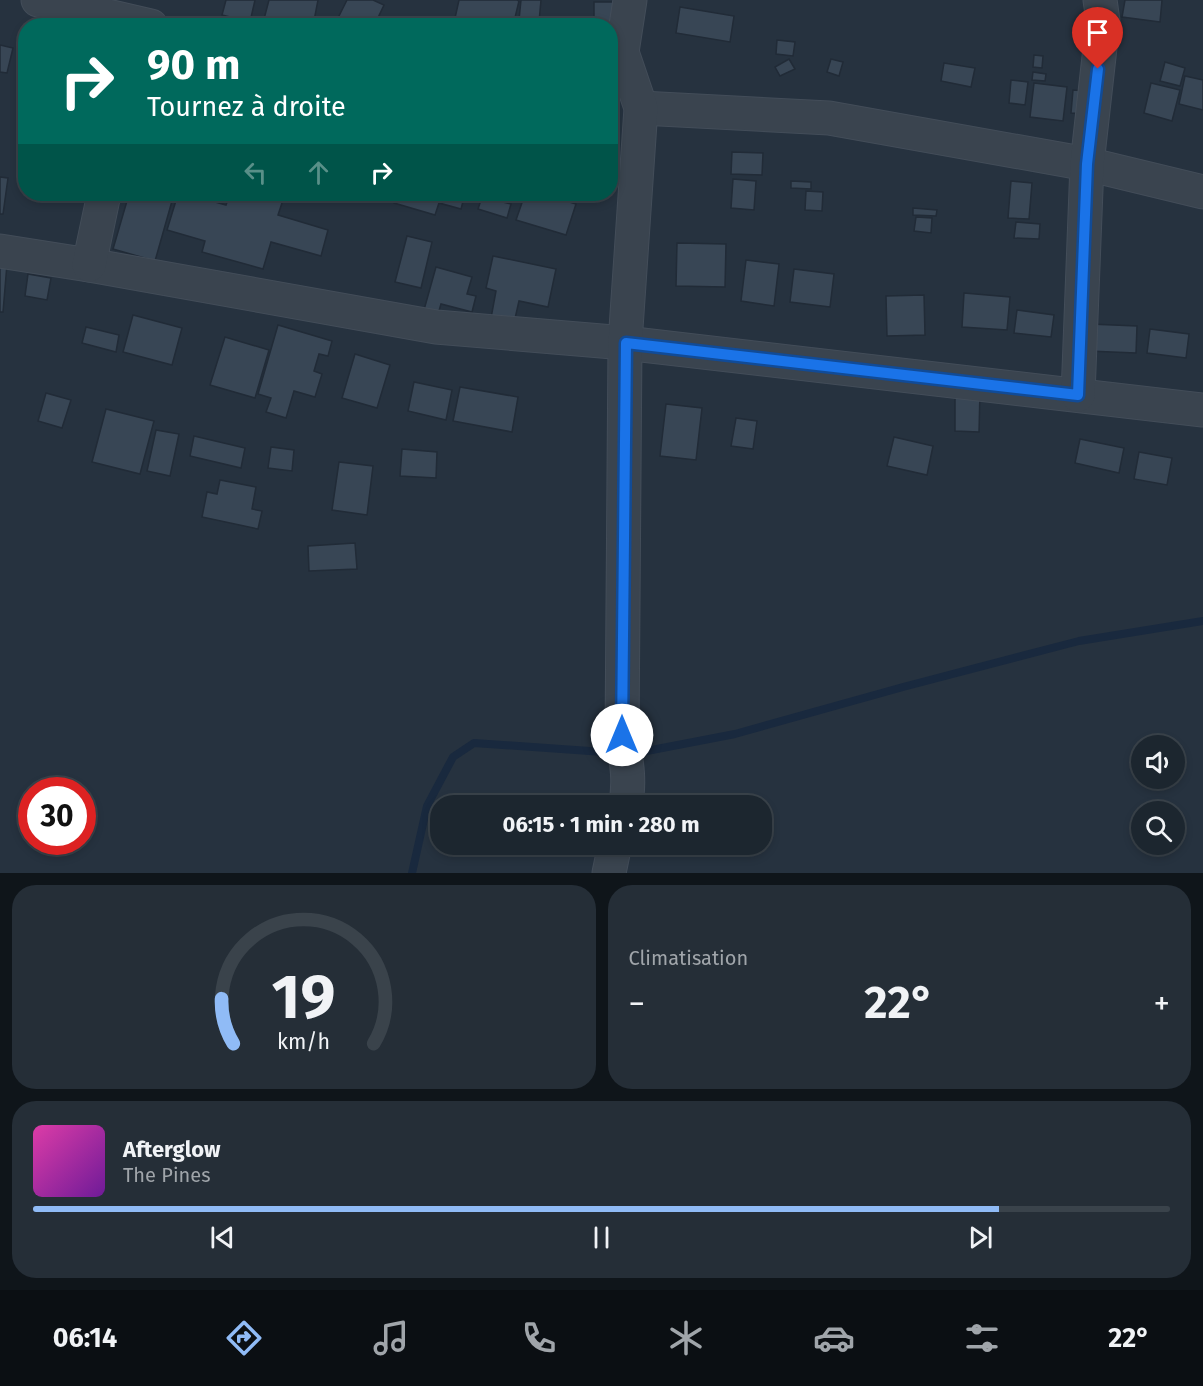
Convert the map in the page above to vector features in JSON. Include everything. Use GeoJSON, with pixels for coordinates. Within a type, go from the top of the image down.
{"type":"FeatureCollection","features":[{"type":"Feature","properties":{"kind":"street"},"geometry":{"type":"LineString","coordinates":[[38,0],[144,18]]}},
{"type":"Feature","properties":{"kind":"street"},"geometry":{"type":"LineString","coordinates":[[626,790],[622,735],[626,343],[641,108],[622,52],[630,0]]}},
{"type":"Feature","properties":{"kind":"street"},"geometry":{"type":"LineString","coordinates":[[1078,395],[1087,164],[1103,21],[1101,0]]}},
{"type":"Feature","properties":{"kind":"street"},"geometry":{"type":"LineString","coordinates":[[641,108],[829,118],[1087,164],[1203,192]]}},
{"type":"Feature","properties":{"kind":"street"},"geometry":{"type":"LineString","coordinates":[[89,265],[103,201]]}},
{"type":"Feature","properties":{"kind":"street"},"geometry":{"type":"LineString","coordinates":[[0,251],[436,327],[626,343],[1203,410]]}},
{"type":"Feature","properties":{"kind":"street"},"geometry":{"type":"LineString","coordinates":[[609,873],[613,855]]}},
{"type":"Feature","properties":{"kind":"building"},"geometry":{"type":"Polygon","coordinates":[[[226,0],[255,0],[251,18],[222,15],[226,0]]]}},
{"type":"Feature","properties":{"kind":"building"},"geometry":{"type":"Polygon","coordinates":[[[269,0],[318,0],[315,18],[264,18],[269,0]]]}},
{"type":"Feature","properties":{"kind":"building"},"geometry":{"type":"Polygon","coordinates":[[[347,0],[373,0],[384,5],[378,18],[338,18],[347,0]]]}},
{"type":"Feature","properties":{"kind":"building"},"geometry":{"type":"Polygon","coordinates":[[[459,0],[519,1],[515,18],[455,18],[459,0]]]}},
{"type":"Feature","properties":{"kind":"building"},"geometry":{"type":"Polygon","coordinates":[[[521,0],[541,0],[539,18],[519,18],[521,0]]]}},
{"type":"Feature","properties":{"kind":"building"},"geometry":{"type":"Polygon","coordinates":[[[1125,0],[1162,0],[1160,22],[1122,17],[1125,0]]]}},
{"type":"Feature","properties":{"kind":"building"},"geometry":{"type":"Polygon","coordinates":[[[594,2],[620,2],[613,18],[594,18],[594,2]]]}},
{"type":"Feature","properties":{"kind":"building"},"geometry":{"type":"Polygon","coordinates":[[[680,7],[734,16],[730,42],[676,33],[680,7]]]}},
{"type":"Feature","properties":{"kind":"building"},"geometry":{"type":"Polygon","coordinates":[[[777,40],[795,42],[793,56],[776,54],[777,40]]]}},
{"type":"Feature","properties":{"kind":"building"},"geometry":{"type":"Polygon","coordinates":[[[0,45],[13,48],[7,73],[0,72],[0,45]]]}},
{"type":"Feature","properties":{"kind":"building"},"geometry":{"type":"Polygon","coordinates":[[[1034,55],[1043,56],[1042,68],[1033,67],[1034,55]]]}},
{"type":"Feature","properties":{"kind":"building"},"geometry":{"type":"Polygon","coordinates":[[[789,59],[795,69],[780,76],[775,67],[789,59]]]}},
{"type":"Feature","properties":{"kind":"building"},"geometry":{"type":"Polygon","coordinates":[[[831,59],[843,62],[839,76],[827,72],[831,59]]]}},
{"type":"Feature","properties":{"kind":"building"},"geometry":{"type":"Polygon","coordinates":[[[1165,62],[1185,68],[1180,86],[1160,81],[1165,62]]]}},
{"type":"Feature","properties":{"kind":"building"},"geometry":{"type":"Polygon","coordinates":[[[944,63],[975,68],[971,87],[941,81],[944,63]]]}},
{"type":"Feature","properties":{"kind":"building"},"geometry":{"type":"Polygon","coordinates":[[[1033,72],[1046,74],[1045,81],[1032,80],[1033,72]]]}},
{"type":"Feature","properties":{"kind":"building"},"geometry":{"type":"Polygon","coordinates":[[[1185,76],[1203,80],[1203,110],[1179,104],[1185,76]]]}},
{"type":"Feature","properties":{"kind":"building"},"geometry":{"type":"Polygon","coordinates":[[[1011,80],[1028,82],[1025,105],[1009,103],[1011,80]]]}},
{"type":"Feature","properties":{"kind":"building"},"geometry":{"type":"Polygon","coordinates":[[[1034,83],[1067,87],[1063,121],[1030,117],[1034,83]]]}},
{"type":"Feature","properties":{"kind":"building"},"geometry":{"type":"Polygon","coordinates":[[[1151,83],[1180,90],[1172,121],[1144,113],[1151,83]]]}},
{"type":"Feature","properties":{"kind":"building"},"geometry":{"type":"Polygon","coordinates":[[[1073,90],[1087,91],[1085,114],[1071,113],[1073,90]]]}},
{"type":"Feature","properties":{"kind":"building"},"geometry":{"type":"Polygon","coordinates":[[[732,152],[763,153],[762,175],[731,174],[732,152]]]}},
{"type":"Feature","properties":{"kind":"building"},"geometry":{"type":"Polygon","coordinates":[[[0,177],[8,178],[3,214],[0,214],[0,177]]]}},
{"type":"Feature","properties":{"kind":"building"},"geometry":{"type":"Polygon","coordinates":[[[733,179],[756,181],[754,210],[731,208],[733,179]]]}},
{"type":"Feature","properties":{"kind":"building"},"geometry":{"type":"Polygon","coordinates":[[[791,181],[811,182],[811,189],[791,188],[791,181]]]}},
{"type":"Feature","properties":{"kind":"building"},"geometry":{"type":"Polygon","coordinates":[[[1011,181],[1032,183],[1029,219],[1008,218],[1011,181]]]}},
{"type":"Feature","properties":{"kind":"building"},"geometry":{"type":"Polygon","coordinates":[[[806,191],[823,192],[822,211],[805,210],[806,191]]]}},
{"type":"Feature","properties":{"kind":"building"},"geometry":{"type":"Polygon","coordinates":[[[127,201],[172,201],[155,261],[113,249],[127,201]]]}},
{"type":"Feature","properties":{"kind":"building"},"geometry":{"type":"Polygon","coordinates":[[[176,201],[212,201],[226,205],[227,201],[283,201],[278,215],[328,230],[321,256],[271,242],[263,269],[202,252],[205,241],[167,230],[176,201]]]}},
{"type":"Feature","properties":{"kind":"building"},"geometry":{"type":"Polygon","coordinates":[[[395,201],[463,201],[461,209],[439,203],[435,215],[394,203],[395,201]]]}},
{"type":"Feature","properties":{"kind":"building"},"geometry":{"type":"Polygon","coordinates":[[[481,201],[511,204],[507,218],[478,209],[481,201]]]}},
{"type":"Feature","properties":{"kind":"building"},"geometry":{"type":"Polygon","coordinates":[[[523,201],[566,201],[576,204],[566,235],[516,220],[523,201]]]}},
{"type":"Feature","properties":{"kind":"building"},"geometry":{"type":"Polygon","coordinates":[[[913,208],[937,210],[936,216],[913,215],[913,208]]]}},
{"type":"Feature","properties":{"kind":"building"},"geometry":{"type":"Polygon","coordinates":[[[916,217],[932,218],[931,233],[914,231],[916,217]]]}},
{"type":"Feature","properties":{"kind":"building"},"geometry":{"type":"Polygon","coordinates":[[[1016,222],[1040,224],[1039,239],[1014,238],[1016,222]]]}},
{"type":"Feature","properties":{"kind":"building"},"geometry":{"type":"Polygon","coordinates":[[[407,236],[432,242],[421,288],[395,282],[407,236]]]}},
{"type":"Feature","properties":{"kind":"building"},"geometry":{"type":"Polygon","coordinates":[[[677,243],[726,244],[725,287],[676,286],[677,243]]]}},
{"type":"Feature","properties":{"kind":"building"},"geometry":{"type":"Polygon","coordinates":[[[493,256],[556,269],[548,307],[519,301],[514,323],[491,318],[496,291],[486,288],[493,256]]]}},
{"type":"Feature","properties":{"kind":"building"},"geometry":{"type":"Polygon","coordinates":[[[746,260],[779,264],[774,306],[741,301],[746,260]]]}},
{"type":"Feature","properties":{"kind":"building"},"geometry":{"type":"Polygon","coordinates":[[[0,263],[7,264],[3,312],[0,312],[0,263]]]}},
{"type":"Feature","properties":{"kind":"building"},"geometry":{"type":"Polygon","coordinates":[[[436,267],[472,277],[467,294],[476,296],[472,312],[441,304],[436,321],[422,317],[436,267]]]}},
{"type":"Feature","properties":{"kind":"building"},"geometry":{"type":"Polygon","coordinates":[[[794,269],[834,274],[830,307],[790,302],[794,269]]]}},
{"type":"Feature","properties":{"kind":"building"},"geometry":{"type":"Polygon","coordinates":[[[28,274],[51,278],[47,300],[25,296],[28,274]]]}},
{"type":"Feature","properties":{"kind":"building"},"geometry":{"type":"Polygon","coordinates":[[[964,293],[1010,297],[1007,330],[962,327],[964,293]]]}},
{"type":"Feature","properties":{"kind":"building"},"geometry":{"type":"Polygon","coordinates":[[[924,295],[925,335],[887,336],[886,296],[924,295]]]}},
{"type":"Feature","properties":{"kind":"building"},"geometry":{"type":"Polygon","coordinates":[[[1017,310],[1054,315],[1051,337],[1014,333],[1017,310]]]}},
{"type":"Feature","properties":{"kind":"building"},"geometry":{"type":"Polygon","coordinates":[[[133,315],[182,328],[172,365],[123,352],[133,315]]]}},
{"type":"Feature","properties":{"kind":"building"},"geometry":{"type":"Polygon","coordinates":[[[1089,324],[1137,326],[1136,353],[1088,351],[1089,324]]]}},
{"type":"Feature","properties":{"kind":"building"},"geometry":{"type":"Polygon","coordinates":[[[278,325],[332,341],[328,356],[319,354],[314,371],[322,374],[315,397],[294,391],[286,418],[266,412],[271,398],[258,394],[278,325]]]}},
{"type":"Feature","properties":{"kind":"building"},"geometry":{"type":"Polygon","coordinates":[[[86,327],[119,335],[116,352],[82,343],[86,327]]]}},
{"type":"Feature","properties":{"kind":"building"},"geometry":{"type":"Polygon","coordinates":[[[1150,329],[1189,334],[1186,358],[1147,353],[1150,329]]]}},
{"type":"Feature","properties":{"kind":"building"},"geometry":{"type":"Polygon","coordinates":[[[225,337],[269,350],[255,398],[210,385],[225,337]]]}},
{"type":"Feature","properties":{"kind":"building"},"geometry":{"type":"Polygon","coordinates":[[[355,354],[390,365],[377,408],[342,398],[355,354]]]}},
{"type":"Feature","properties":{"kind":"building"},"geometry":{"type":"Polygon","coordinates":[[[414,382],[452,390],[446,420],[408,411],[414,382]]]}},
{"type":"Feature","properties":{"kind":"building"},"geometry":{"type":"Polygon","coordinates":[[[460,387],[518,397],[512,432],[453,421],[460,387]]]}},
{"type":"Feature","properties":{"kind":"building"},"geometry":{"type":"Polygon","coordinates":[[[955,391],[980,392],[979,432],[955,431],[955,391]]]}},
{"type":"Feature","properties":{"kind":"building"},"geometry":{"type":"Polygon","coordinates":[[[46,393],[71,400],[62,428],[38,421],[46,393]]]}},
{"type":"Feature","properties":{"kind":"building"},"geometry":{"type":"Polygon","coordinates":[[[666,404],[702,408],[696,460],[660,456],[666,404]]]}},
{"type":"Feature","properties":{"kind":"building"},"geometry":{"type":"Polygon","coordinates":[[[106,409],[154,421],[140,474],[92,462],[106,409]]]}},
{"type":"Feature","properties":{"kind":"building"},"geometry":{"type":"Polygon","coordinates":[[[736,418],[757,421],[753,449],[731,446],[736,418]]]}},
{"type":"Feature","properties":{"kind":"building"},"geometry":{"type":"Polygon","coordinates":[[[156,430],[179,434],[170,476],[147,471],[156,430]]]}},
{"type":"Feature","properties":{"kind":"building"},"geometry":{"type":"Polygon","coordinates":[[[194,436],[245,448],[241,468],[190,456],[194,436]]]}},
{"type":"Feature","properties":{"kind":"building"},"geometry":{"type":"Polygon","coordinates":[[[894,437],[933,446],[927,475],[887,466],[894,437]]]}},
{"type":"Feature","properties":{"kind":"building"},"geometry":{"type":"Polygon","coordinates":[[[1080,439],[1124,448],[1119,473],[1075,463],[1080,439]]]}},
{"type":"Feature","properties":{"kind":"building"},"geometry":{"type":"Polygon","coordinates":[[[271,447],[294,450],[292,471],[268,468],[271,447]]]}},
{"type":"Feature","properties":{"kind":"building"},"geometry":{"type":"Polygon","coordinates":[[[402,449],[437,452],[436,478],[400,476],[402,449]]]}},
{"type":"Feature","properties":{"kind":"building"},"geometry":{"type":"Polygon","coordinates":[[[1139,452],[1172,458],[1167,485],[1134,479],[1139,452]]]}},
{"type":"Feature","properties":{"kind":"building"},"geometry":{"type":"Polygon","coordinates":[[[339,462],[373,466],[367,515],[332,510],[339,462]]]}},
{"type":"Feature","properties":{"kind":"building"},"geometry":{"type":"Polygon","coordinates":[[[220,480],[256,487],[252,509],[262,511],[258,529],[202,517],[207,492],[217,494],[220,480]]]}},
{"type":"Feature","properties":{"kind":"building"},"geometry":{"type":"Polygon","coordinates":[[[355,543],[357,569],[309,571],[308,546],[355,543]]]}},
{"type":"Feature","properties":{"kind":"waterway"},"geometry":{"type":"LineString","coordinates":[[631,754],[735,734],[1079,641],[1203,621]]}},
{"type":"Feature","properties":{"kind":"waterway"},"geometry":{"type":"LineString","coordinates":[[412,873],[427,806],[453,757],[474,743],[618,753]]}},
{"type":"Feature","properties":{"kind":"route"},"geometry":{"type":"LineString","coordinates":[[622,735],[626,343],[1078,395],[1087,164],[1098,69]]}}]}
